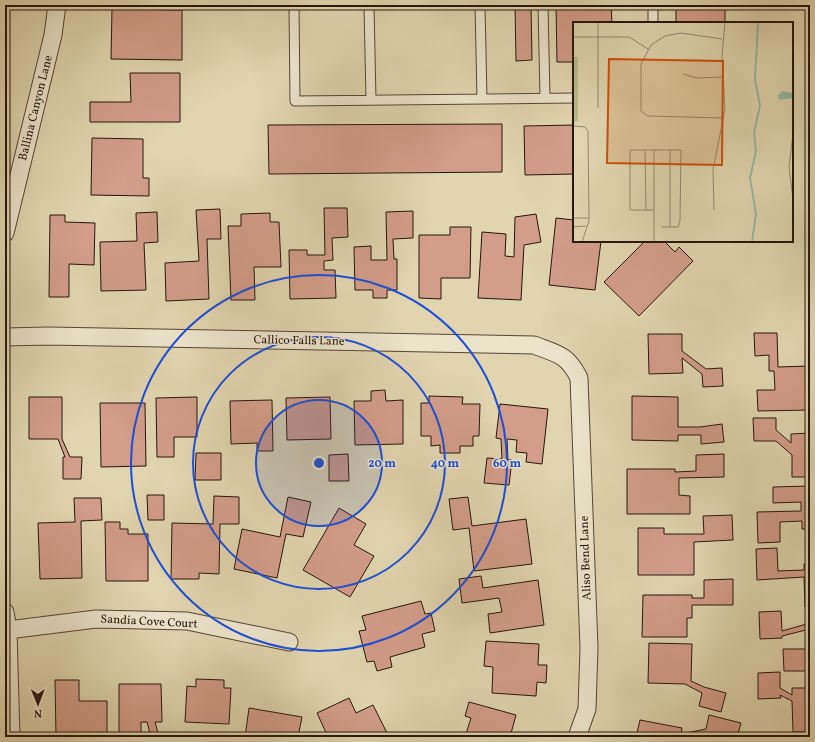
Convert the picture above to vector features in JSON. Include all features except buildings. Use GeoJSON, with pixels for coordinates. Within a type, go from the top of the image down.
{"type":"FeatureCollection","features":[{"type":"Feature","properties":{"kind":"street","name":"Ballina Canyon Lane"},"geometry":{"type":"LineString","coordinates":[[5,233],[53,35],[57,5]]}},
{"type":"Feature","properties":{"kind":"street","name":"Callico Falls Lane"},"geometry":{"type":"LineString","coordinates":[[5,337],[48,336],[534,345],[562,356],[573,366],[579,378]]}},
{"type":"Feature","properties":{"kind":"street","name":"Aliso Bend Lane"},"geometry":{"type":"LineString","coordinates":[[577,737],[587,709],[589,648],[579,378]]}},
{"type":"Feature","properties":{"kind":"street"},"geometry":{"type":"LineString","coordinates":[[5,612],[8,630],[11,737]]}},
{"type":"Feature","properties":{"kind":"street","name":"Sandia Cove Court"},"geometry":{"type":"LineString","coordinates":[[8,630],[96,619],[187,621],[289,642]]}},
{"type":"Feature","properties":{"kind":"lane"},"geometry":{"type":"LineString","coordinates":[[294,5],[295,101],[573,98]]}},
{"type":"Feature","properties":{"kind":"lane"},"geometry":{"type":"LineString","coordinates":[[369,5],[371,100]]}},
{"type":"Feature","properties":{"kind":"lane"},"geometry":{"type":"LineString","coordinates":[[480,5],[482,98]]}},
{"type":"Feature","properties":{"kind":"lane"},"geometry":{"type":"LineString","coordinates":[[543,5],[545,98]]}},
{"type":"Feature","properties":{"kind":"lane"},"geometry":{"type":"LineString","coordinates":[[653,5],[654,22]]}}]}
